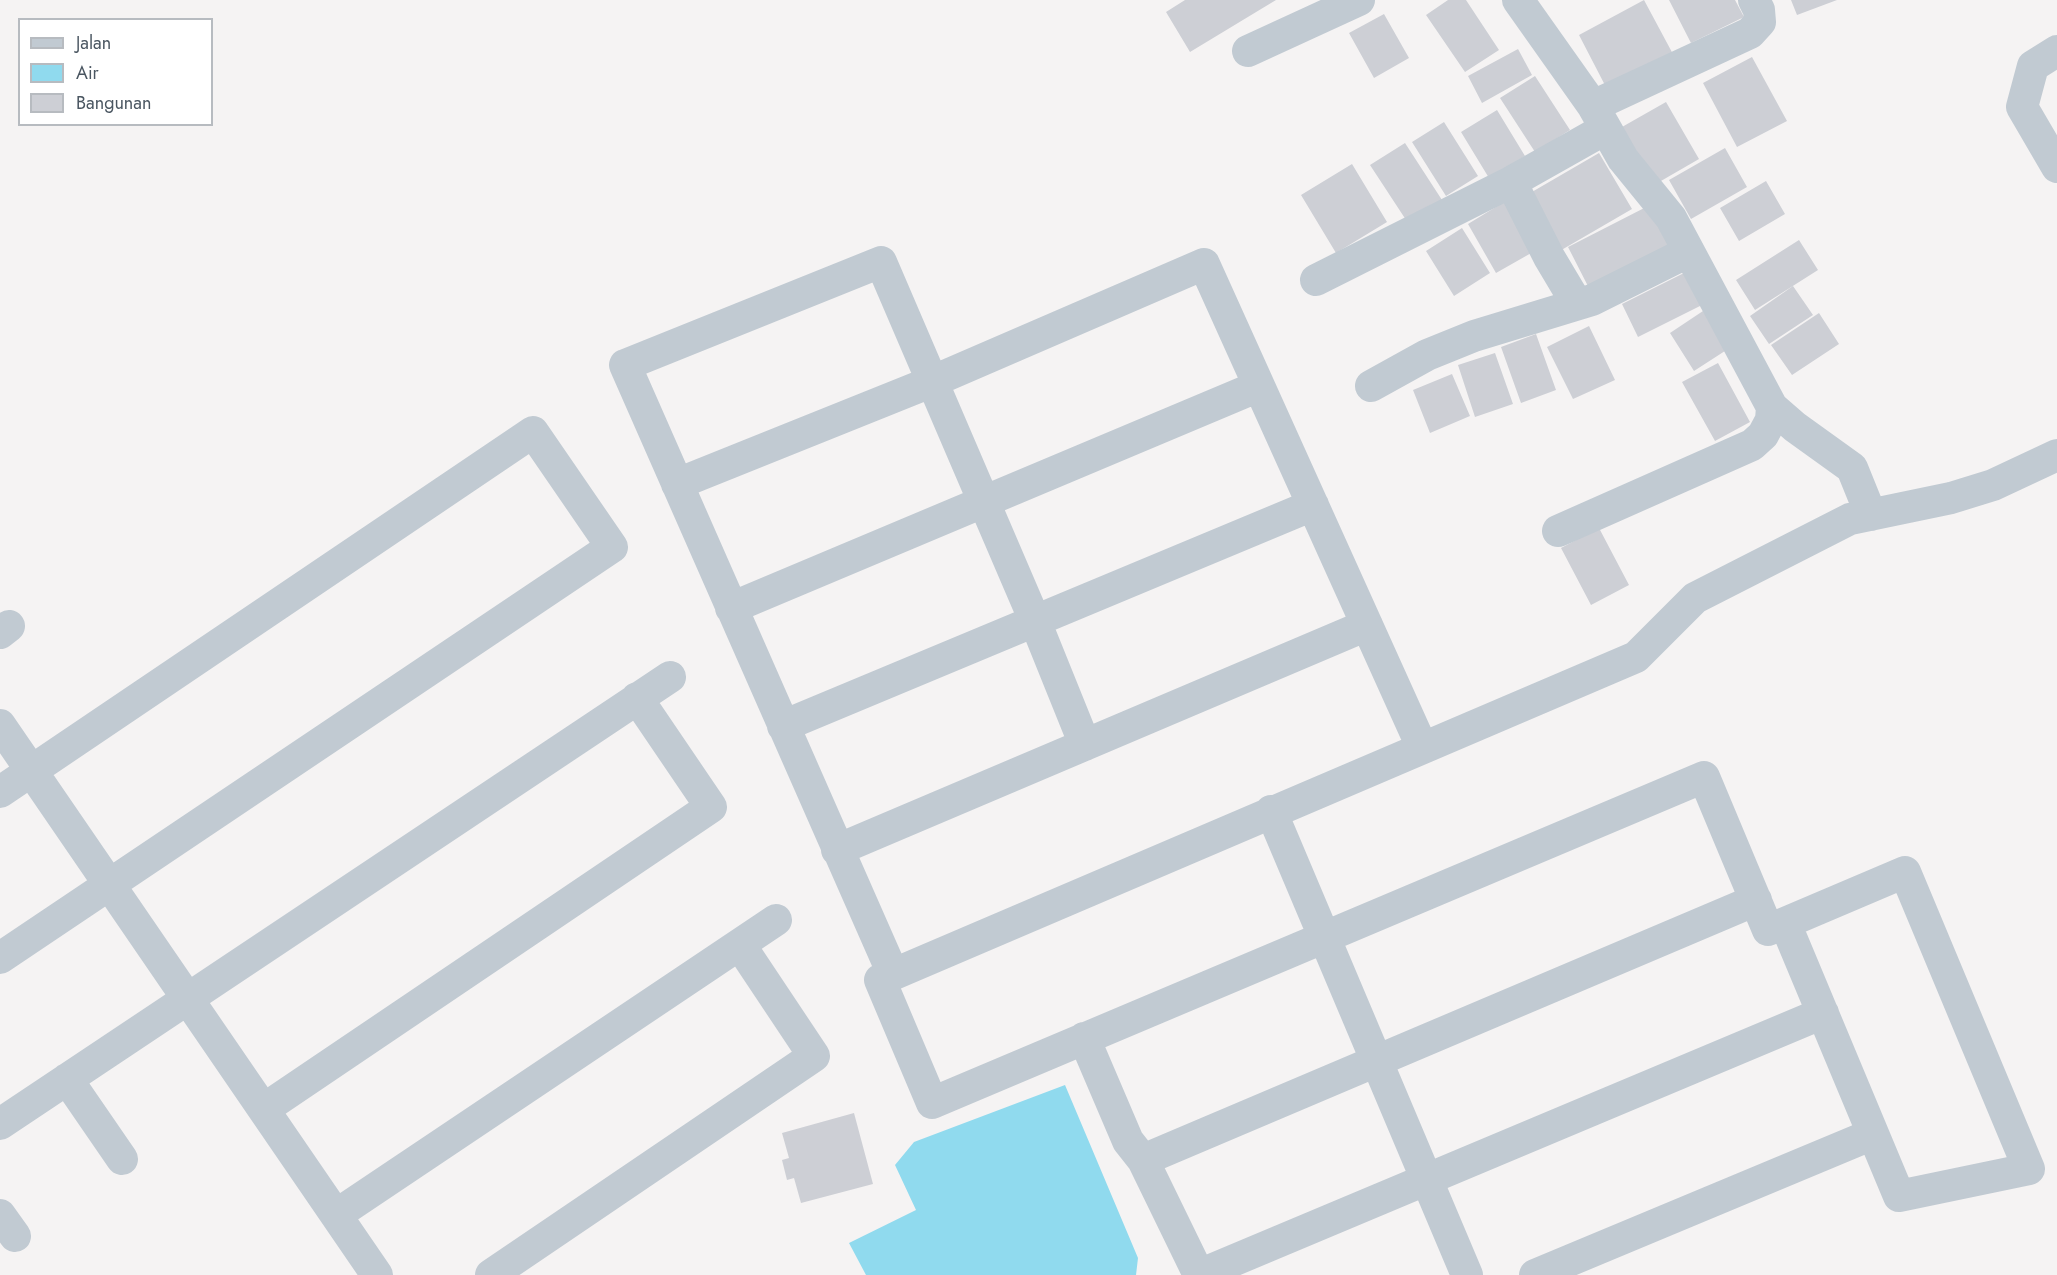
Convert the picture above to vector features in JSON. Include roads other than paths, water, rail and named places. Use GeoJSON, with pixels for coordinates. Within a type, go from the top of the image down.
{"type":"FeatureCollection","features":[{"type":"Feature","properties":{"kind":"street"},"geometry":{"type":"LineString","coordinates":[[1248,51],[1359,0]]}},
{"type":"Feature","properties":{"kind":"street"},"geometry":{"type":"LineString","coordinates":[[1518,0],[1599,118],[1623,159],[1671,218],[1772,407],[1795,427],[1852,468],[1871,515]]}},
{"type":"Feature","properties":{"kind":"street"},"geometry":{"type":"LineString","coordinates":[[1316,280],[1511,182],[1599,118],[1750,33],[1760,22],[1754,0]]}},
{"type":"Feature","properties":{"kind":"street"},"geometry":{"type":"LineString","coordinates":[[2057,51],[2033,66],[2022,107],[2057,167]]}},
{"type":"Feature","properties":{"kind":"street"},"geometry":{"type":"LineString","coordinates":[[1511,182],[1549,257],[1577,304]]}},
{"type":"Feature","properties":{"kind":"street"},"geometry":{"type":"LineString","coordinates":[[1371,386],[1427,356],[1466,339],[1577,304],[1622,287],[1688,252]]}},
{"type":"Feature","properties":{"kind":"street"},"geometry":{"type":"LineString","coordinates":[[893,974],[625,365],[881,262],[1035,621],[1085,745]]}},
{"type":"Feature","properties":{"kind":"street"},"geometry":{"type":"LineString","coordinates":[[677,484],[931,382],[1204,264],[1422,747]]}},
{"type":"Feature","properties":{"kind":"street"},"geometry":{"type":"LineString","coordinates":[[731,608],[1259,386]]}},
{"type":"Feature","properties":{"kind":"street"},"geometry":{"type":"LineString","coordinates":[[1558,531],[1752,445],[1763,435],[1771,420],[1772,407]]}},
{"type":"Feature","properties":{"kind":"street"},"geometry":{"type":"LineString","coordinates":[[0,792],[533,432],[612,547],[0,958]]}},
{"type":"Feature","properties":{"kind":"street"},"geometry":{"type":"LineString","coordinates":[[1785,922],[1899,1196],[2029,1169],[1905,872],[1785,922],[1768,930],[1704,777],[932,1103],[880,980],[1636,657],[1695,598],[1850,519],[1951,498],[1993,485],[2057,455]]}},
{"type":"Feature","properties":{"kind":"street"},"geometry":{"type":"LineString","coordinates":[[783,726],[1313,505]]}},
{"type":"Feature","properties":{"kind":"street"},"geometry":{"type":"LineString","coordinates":[[837,850],[1367,625]]}},
{"type":"Feature","properties":{"kind":"street"},"geometry":{"type":"LineString","coordinates":[[0,1124],[670,677]]}},
{"type":"Feature","properties":{"kind":"street"},"geometry":{"type":"LineString","coordinates":[[264,1108],[711,807],[637,698]]}},
{"type":"Feature","properties":{"kind":"street"},"geometry":{"type":"LineString","coordinates":[[0,725],[377,1275]]}},
{"type":"Feature","properties":{"kind":"street"},"geometry":{"type":"LineString","coordinates":[[1271,811],[1467,1275]]}},
{"type":"Feature","properties":{"kind":"street"},"geometry":{"type":"LineString","coordinates":[[1143,1160],[1756,900]]}},
{"type":"Feature","properties":{"kind":"street"},"geometry":{"type":"LineString","coordinates":[[336,1215],[776,920]]}},
{"type":"Feature","properties":{"kind":"street"},"geometry":{"type":"LineString","coordinates":[[491,1275],[814,1056],[740,945]]}},
{"type":"Feature","properties":{"kind":"street"},"geometry":{"type":"LineString","coordinates":[[1084,1038],[1128,1141],[1143,1160],[1199,1275],[1823,1013]]}},
{"type":"Feature","properties":{"kind":"street"},"geometry":{"type":"LineString","coordinates":[[67,1079],[122,1159]]}},
{"type":"Feature","properties":{"kind":"street"},"geometry":{"type":"LineString","coordinates":[[1535,1275],[1873,1134]]}},
{"type":"Feature","properties":{"kind":"water"},"geometry":{"type":"Polygon","coordinates":[[[1065,1085],[1138,1258],[1136,1275],[866,1275],[849,1243],[916,1210],[895,1165],[914,1142],[1065,1085]]]}}]}
